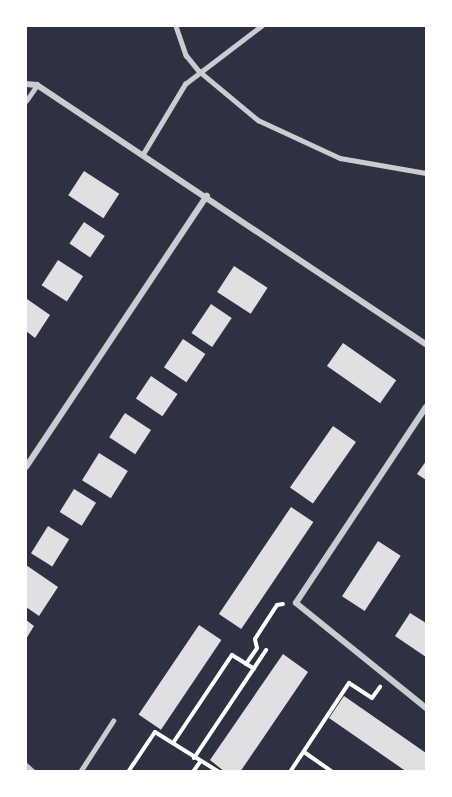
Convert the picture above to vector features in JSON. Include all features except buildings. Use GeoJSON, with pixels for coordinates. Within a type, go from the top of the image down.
{"type":"FeatureCollection","features":[{"type":"Feature","properties":{"kind":"street"},"geometry":{"type":"LineString","coordinates":[[26,84],[37,85],[207,196],[426,344]]}},
{"type":"Feature","properties":{"kind":"street"},"geometry":{"type":"LineString","coordinates":[[26,467],[207,196]]}},
{"type":"Feature","properties":{"kind":"street"},"geometry":{"type":"LineString","coordinates":[[426,407],[296,603],[426,708]]}},
{"type":"Feature","properties":{"kind":"street"},"geometry":{"type":"LineString","coordinates":[[26,766],[33,771]]}},
{"type":"Feature","properties":{"kind":"lane"},"geometry":{"type":"LineString","coordinates":[[176,26],[186,55],[199,71],[230,100],[286,136],[340,158],[426,173]]}},
{"type":"Feature","properties":{"kind":"lane"},"geometry":{"type":"LineString","coordinates":[[142,154],[185,84],[199,71],[261,26]]}},
{"type":"Feature","properties":{"kind":"lane"},"geometry":{"type":"LineString","coordinates":[[26,101],[37,85]]}},
{"type":"Feature","properties":{"kind":"lane"},"geometry":{"type":"LineString","coordinates":[[80,771],[113,721]]}},
{"type":"Feature","properties":{"kind":"path"},"geometry":{"type":"LineString","coordinates":[[246,664],[257,648],[255,639],[278,605],[296,603]]}},
{"type":"Feature","properties":{"kind":"path"},"geometry":{"type":"LineString","coordinates":[[194,758],[266,650]]}},
{"type":"Feature","properties":{"kind":"path"},"geometry":{"type":"LineString","coordinates":[[173,743],[232,655],[254,669]]}},
{"type":"Feature","properties":{"kind":"path"},"geometry":{"type":"LineString","coordinates":[[290,771],[349,683],[372,698],[389,677]]}},
{"type":"Feature","properties":{"kind":"path"},"geometry":{"type":"LineString","coordinates":[[128,771],[155,732],[200,762],[219,771]]}},
{"type":"Feature","properties":{"kind":"path"},"geometry":{"type":"LineString","coordinates":[[304,752],[333,771]]}},
{"type":"Feature","properties":{"kind":"path"},"geometry":{"type":"LineString","coordinates":[[193,771],[200,762]]}}]}
